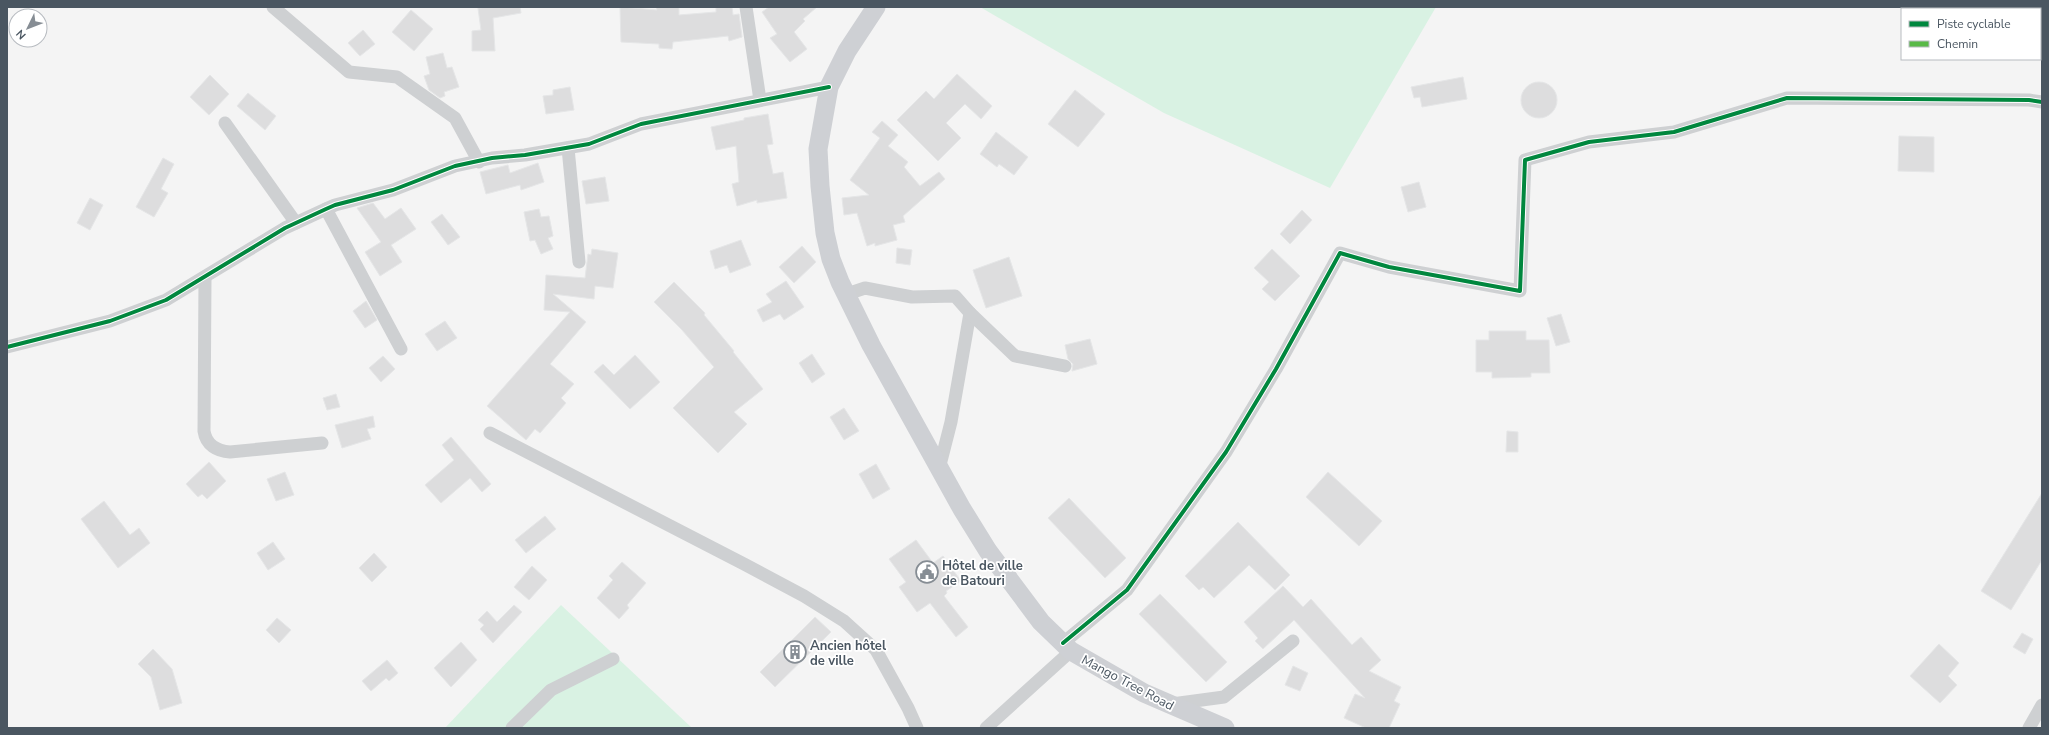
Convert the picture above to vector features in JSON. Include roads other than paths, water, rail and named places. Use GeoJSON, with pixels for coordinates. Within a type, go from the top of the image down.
{"type":"FeatureCollection","features":[{"type":"Feature","properties":{"kind":"main road"},"geometry":{"type":"LineString","coordinates":[[876,7],[847,51],[828,86],[818,149],[825,233],[831,259],[871,345],[962,509],[988,550],[1041,622],[1067,647]]}},
{"type":"Feature","properties":{"kind":"main road","name":"Mango Tree Road"},"geometry":{"type":"LineString","coordinates":[[1067,647],[1144,693],[1225,728]]}},
{"type":"Feature","properties":{"kind":"street"},"geometry":{"type":"LineString","coordinates":[[273,7],[349,72],[396,77],[455,118],[479,162]]}},
{"type":"Feature","properties":{"kind":"street"},"geometry":{"type":"LineString","coordinates":[[746,7],[760,100]]}},
{"type":"Feature","properties":{"kind":"street"},"geometry":{"type":"LineString","coordinates":[[7,347],[110,321],[166,300],[296,223],[326,209],[335,205],[393,190],[455,166],[492,158],[525,155],[589,144],[641,124],[828,86]]}},
{"type":"Feature","properties":{"kind":"street"},"geometry":{"type":"LineString","coordinates":[[1067,647],[1127,590],[1221,458],[1276,369],[1340,253],[1389,267],[1520,291],[1525,160],[1589,142],[1674,132],[1787,98],[2029,100],[2042,102]]}},
{"type":"Feature","properties":{"kind":"street"},"geometry":{"type":"LineString","coordinates":[[225,123],[296,223]]}},
{"type":"Feature","properties":{"kind":"street"},"geometry":{"type":"LineString","coordinates":[[568,148],[580,262]]}},
{"type":"Feature","properties":{"kind":"street"},"geometry":{"type":"LineString","coordinates":[[326,209],[401,349]]}},
{"type":"Feature","properties":{"kind":"street"},"geometry":{"type":"LineString","coordinates":[[205,278],[204,431],[205,438],[208,443],[222,452],[322,443]]}},
{"type":"Feature","properties":{"kind":"street"},"geometry":{"type":"LineString","coordinates":[[846,294],[865,288],[912,297],[955,296],[970,313],[1015,356],[1065,366]]}},
{"type":"Feature","properties":{"kind":"street"},"geometry":{"type":"LineString","coordinates":[[939,469],[951,422],[970,313]]}},
{"type":"Feature","properties":{"kind":"street"},"geometry":{"type":"LineString","coordinates":[[490,434],[750,567],[804,596],[844,621],[876,650],[908,708],[916,728]]}},
{"type":"Feature","properties":{"kind":"street"},"geometry":{"type":"LineString","coordinates":[[1170,704],[1224,697],[1293,641]]}},
{"type":"Feature","properties":{"kind":"street","name":"Mango Tree Road"},"geometry":{"type":"LineString","coordinates":[[986,728],[1067,647]]}},
{"type":"Feature","properties":{"kind":"street"},"geometry":{"type":"LineString","coordinates":[[512,728],[551,690],[613,659]]}},
{"type":"Feature","properties":{"kind":"street"},"geometry":{"type":"LineString","coordinates":[[2029,728],[2042,705]]}},
{"type":"Feature","properties":{"kind":"place","name":"Hôtel de ville de Batouri"},"geometry":{"type":"Point","coordinates":[927,572]}},
{"type":"Feature","properties":{"kind":"place","name":"Ancien hôtel de ville"},"geometry":{"type":"Point","coordinates":[795,652]}}]}
